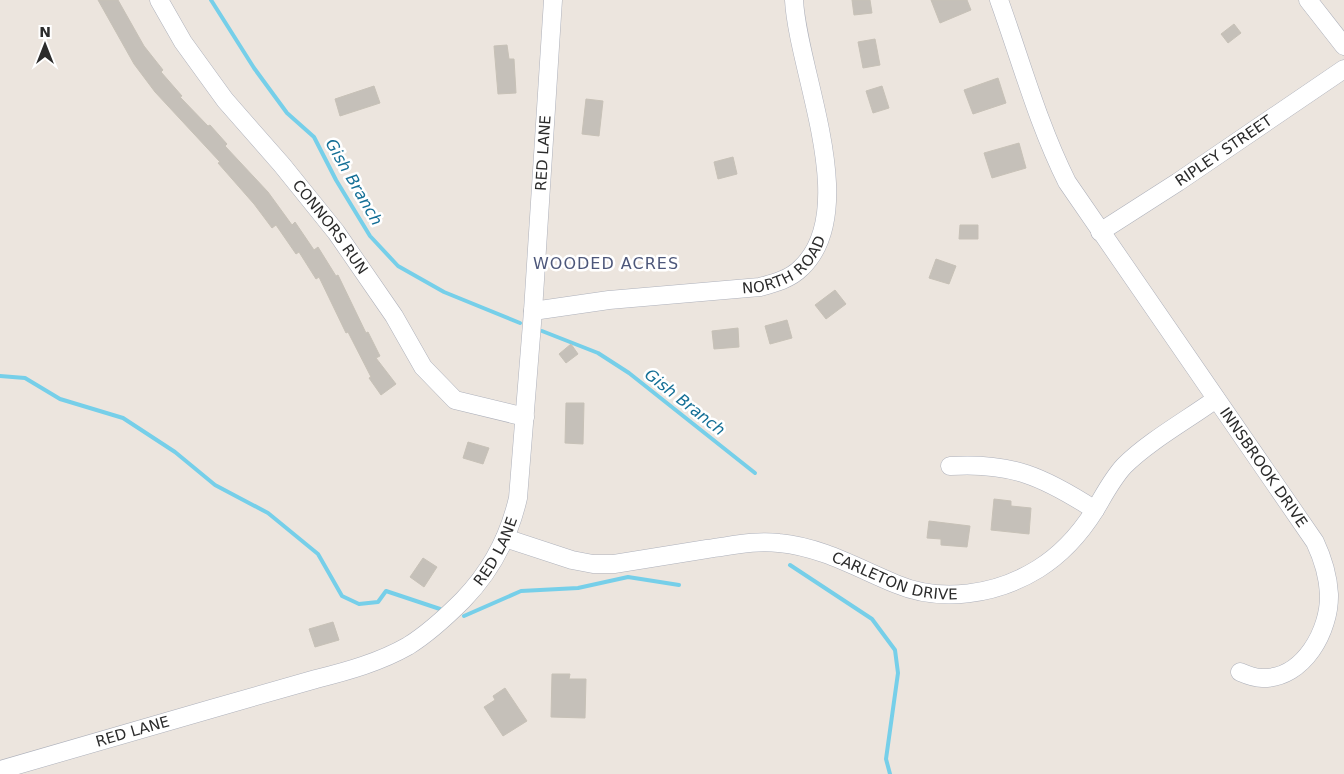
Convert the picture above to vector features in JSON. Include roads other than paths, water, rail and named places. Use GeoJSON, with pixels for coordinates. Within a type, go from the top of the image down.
{"type":"FeatureCollection","features":[{"type":"Feature","properties":{"kind":"street","name":"CONNORS RUN"},"geometry":{"type":"LineString","coordinates":[[159,0],[183,42],[225,100],[282,165],[336,232],[394,316],[422,367],[455,400],[525,417]]}},
{"type":"Feature","properties":{"kind":"street","name":"RED LANE"},"geometry":{"type":"LineString","coordinates":[[0,770],[211,708],[351,670],[383,658],[425,635],[445,618],[488,570],[505,538],[514,516],[518,498],[533,311],[553,0]]}},
{"type":"Feature","properties":{"kind":"street","name":"NORTH ROAD"},"geometry":{"type":"LineString","coordinates":[[533,311],[609,300],[760,287],[776,283],[790,276],[810,258],[823,230],[827,208],[828,180],[825,154],[798,35],[794,0]]}},
{"type":"Feature","properties":{"kind":"street","name":"INNSBROOK DRIVE"},"geometry":{"type":"LineString","coordinates":[[998,0],[1052,153],[1067,182],[1315,542],[1323,559],[1328,585],[1328,609],[1318,640],[1308,654],[1288,673],[1276,677],[1257,678],[1240,672]]}},
{"type":"Feature","properties":{"kind":"street"},"geometry":{"type":"LineString","coordinates":[[1308,0],[1344,46]]}},
{"type":"Feature","properties":{"kind":"street","name":"RIPLEY STREET"},"geometry":{"type":"LineString","coordinates":[[1100,232],[1178,182],[1344,69]]}},
{"type":"Feature","properties":{"kind":"street","name":"CARLETON DRIVE"},"geometry":{"type":"LineString","coordinates":[[505,538],[572,560],[593,564],[614,564],[753,542],[777,542],[824,552],[897,585],[915,590],[951,594],[973,593],[1016,581],[1037,570],[1066,547],[1095,510],[1110,482],[1124,466],[1140,452],[1216,399]]}},
{"type":"Feature","properties":{"kind":"street"},"geometry":{"type":"LineString","coordinates":[[950,466],[973,464],[997,466],[1020,471],[1046,481],[1095,510]]}},
{"type":"Feature","properties":{"kind":"waterway","name":"Gish Branch"},"geometry":{"type":"LineString","coordinates":[[211,0],[254,68],[287,113],[314,137],[336,180],[370,236],[398,266],[444,292],[520,323]]}},
{"type":"Feature","properties":{"kind":"waterway","name":"Gish Branch"},"geometry":{"type":"LineString","coordinates":[[542,331],[598,353],[629,373],[755,473]]}},
{"type":"Feature","properties":{"kind":"waterway"},"geometry":{"type":"LineString","coordinates":[[0,376],[25,378],[60,399],[123,418],[175,452],[215,485],[268,513],[318,554],[342,596],[359,604],[378,602],[386,591],[440,609]]}},
{"type":"Feature","properties":{"kind":"waterway","name":"Gish Branch"},"geometry":{"type":"LineString","coordinates":[[790,565],[872,619],[895,650],[898,673],[886,759],[890,774]]}},
{"type":"Feature","properties":{"kind":"waterway"},"geometry":{"type":"LineString","coordinates":[[464,616],[521,591],[578,588],[628,577],[679,585]]}},
{"type":"Feature","properties":{"kind":"district","name":"WOODED ACRES"},"geometry":{"type":"Point","coordinates":[606,263]}}]}
